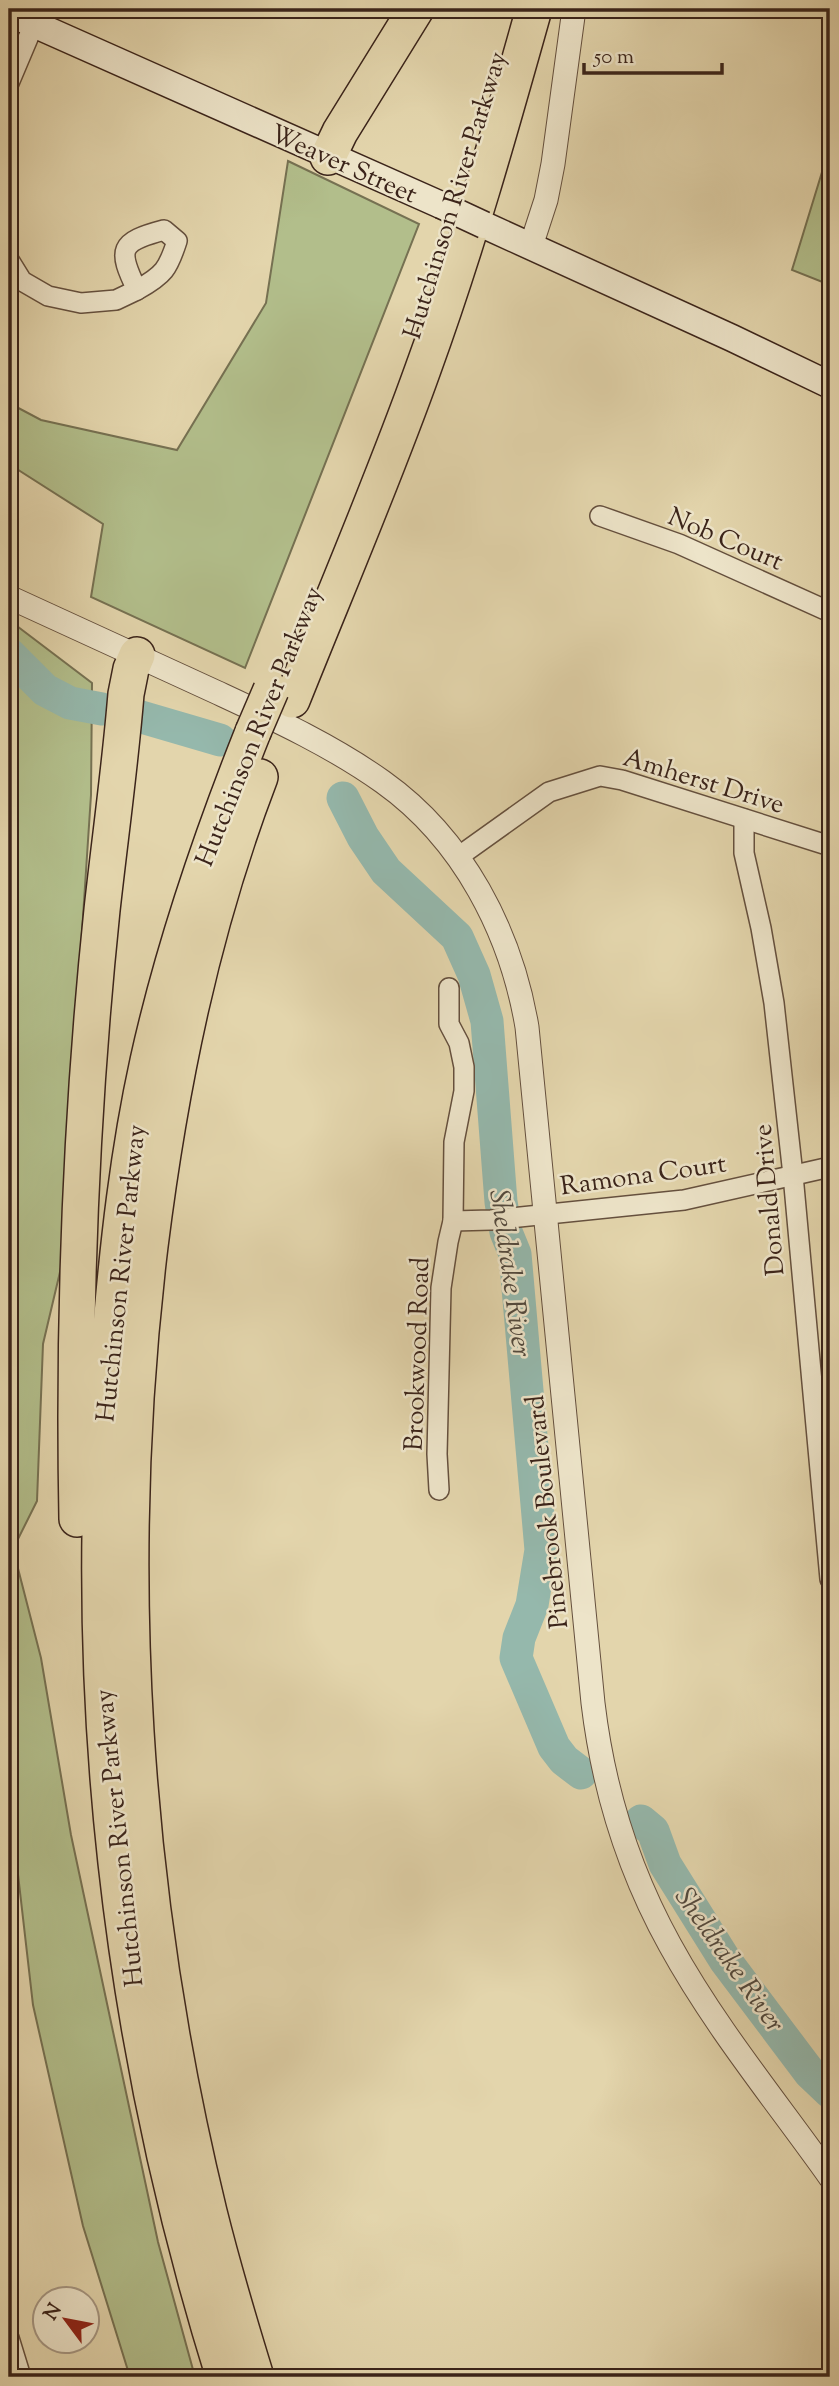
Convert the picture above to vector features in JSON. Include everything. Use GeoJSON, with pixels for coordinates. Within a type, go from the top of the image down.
{"type":"FeatureCollection","features":[{"type":"Feature","properties":{"kind":"highway"},"geometry":{"type":"LineString","coordinates":[[328,157],[340,132],[416,9]]}},
{"type":"Feature","properties":{"kind":"highway","name":"Hutchinson River Parkway"},"geometry":{"type":"LineString","coordinates":[[281,695],[403,359],[461,181],[510,9]]}},
{"type":"Feature","properties":{"kind":"highway","name":"Hutchinson River Parkway"},"geometry":{"type":"LineString","coordinates":[[224,2377],[182,2233],[143,2050],[121,1919],[103,1719],[99,1589],[101,1456],[116,1258],[125,1188],[148,1061],[182,929],[211,839],[263,737],[375,494],[424,369],[483,187],[534,9]]}},
{"type":"Feature","properties":{"kind":"highway"},"geometry":{"type":"LineString","coordinates":[[103,1719],[79,1597],[75,1424],[79,1248],[102,911],[126,694],[131,668],[137,655]]}},
{"type":"Feature","properties":{"kind":"highway","name":"Hutchinson River Parkway"},"geometry":{"type":"LineString","coordinates":[[256,2377],[208,2211],[180,2081],[158,1947],[148,1879],[136,1743],[131,1542],[135,1405],[156,1201],[178,1068],[208,936],[247,811],[263,737]]}},
{"type":"Feature","properties":{"kind":"main road","name":"Weaver Street"},"geometry":{"type":"LineString","coordinates":[[9,13],[441,205],[830,385]]}},
{"type":"Feature","properties":{"kind":"street"},"geometry":{"type":"LineString","coordinates":[[531,246],[550,184],[574,9]]}},
{"type":"Feature","properties":{"kind":"street"},"geometry":{"type":"LineString","coordinates":[[9,83],[34,24]]}},
{"type":"Feature","properties":{"kind":"street"},"geometry":{"type":"LineString","coordinates":[[9,260],[22,281],[48,296],[81,303],[116,300],[137,290]]}},
{"type":"Feature","properties":{"kind":"street","name":"Nob Court"},"geometry":{"type":"LineString","coordinates":[[600,516],[680,544],[830,612]]}},
{"type":"Feature","properties":{"kind":"street","name":"Pinebrook Boulevard"},"geometry":{"type":"LineString","coordinates":[[9,597],[296,729],[366,770],[426,820],[458,857],[498,928],[523,1004],[534,1078],[594,1714],[598,1748],[609,1792],[636,1870],[671,1948],[710,2010],[830,2177]]}},
{"type":"Feature","properties":{"kind":"street","name":"Amherst Drive"},"geometry":{"type":"LineString","coordinates":[[458,857],[549,792],[600,776],[622,780],[830,846]]}},
{"type":"Feature","properties":{"kind":"street","name":"Donald Drive"},"geometry":{"type":"LineString","coordinates":[[744,819],[744,853],[774,1003],[793,1175],[830,1579]]}},
{"type":"Feature","properties":{"kind":"street","name":"Brookwood Road"},"geometry":{"type":"LineString","coordinates":[[439,1490],[441,1288],[453,1221],[454,1142],[464,1091],[464,1067],[459,1043],[449,1024],[449,988]]}},
{"type":"Feature","properties":{"kind":"street","name":"Ramona Court"},"geometry":{"type":"LineString","coordinates":[[546,1214],[684,1200],[830,1167]]}},
{"type":"Feature","properties":{"kind":"street"},"geometry":{"type":"LineString","coordinates":[[453,1221],[546,1214]]}},
{"type":"Feature","properties":{"kind":"street"},"geometry":{"type":"LineString","coordinates":[[9,2338],[21,2377]]}},
{"type":"Feature","properties":{"kind":"green space"},"geometry":{"type":"Polygon","coordinates":[[[830,146],[830,285],[792,270],[830,146]]]}},
{"type":"Feature","properties":{"kind":"green space"},"geometry":{"type":"Polygon","coordinates":[[[288,161],[419,224],[245,668],[91,597],[103,524],[9,464],[9,403],[41,420],[177,450],[266,303],[288,161]]]}},
{"type":"Feature","properties":{"kind":"green space"},"geometry":{"type":"Polygon","coordinates":[[[9,620],[92,683],[91,795],[73,1069],[68,1238],[43,1344],[37,1501],[13,1549],[41,1658],[71,1835],[158,2242],[195,2377],[130,2377],[83,2226],[33,2005],[13,1831],[9,1820],[9,620]]]}},
{"type":"Feature","properties":{"kind":"waterway","name":"Sheldrake River"},"geometry":{"type":"LineString","coordinates":[[9,654],[45,690],[70,703],[102,709]]}},
{"type":"Feature","properties":{"kind":"waterway","name":"Sheldrake River"},"geometry":{"type":"LineString","coordinates":[[138,716],[220,740]]}},
{"type":"Feature","properties":{"kind":"waterway","name":"Sheldrake River"},"geometry":{"type":"LineString","coordinates":[[343,798],[363,837],[386,871],[457,937],[474,975],[487,1021],[501,1202],[506,1232],[515,1254],[541,1550],[532,1605],[519,1638],[516,1658],[554,1747],[564,1760],[581,1773]]}},
{"type":"Feature","properties":{"kind":"waterway","name":"Sheldrake River"},"geometry":{"type":"LineString","coordinates":[[641,1821],[653,1831],[665,1864],[725,1960],[810,2073],[830,2092]]}}]}
